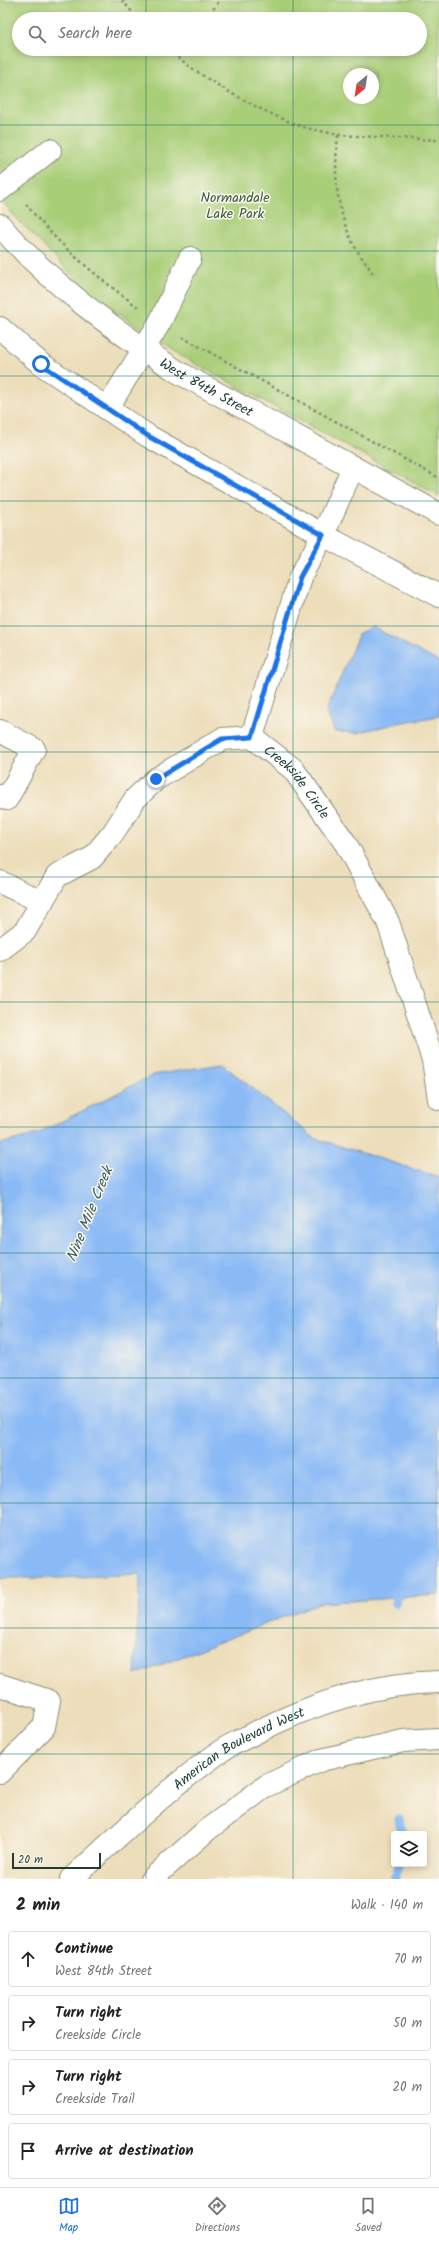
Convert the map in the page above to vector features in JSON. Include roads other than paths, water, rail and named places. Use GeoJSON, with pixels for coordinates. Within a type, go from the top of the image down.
{"type":"FeatureCollection","features":[{"type":"Feature","properties":{"kind":"street"},"geometry":{"type":"LineString","coordinates":[[5,187],[50,150]]}},
{"type":"Feature","properties":{"kind":"street","name":"West 84th Street"},"geometry":{"type":"LineString","coordinates":[[0,225],[16,245],[76,298],[144,350],[178,372],[439,514]]}},
{"type":"Feature","properties":{"kind":"street"},"geometry":{"type":"LineString","coordinates":[[107,410],[160,322],[190,258]]}},
{"type":"Feature","properties":{"kind":"street"},"geometry":{"type":"LineString","coordinates":[[0,328],[41,364],[107,410],[148,436],[323,535],[439,596]]}},
{"type":"Feature","properties":{"kind":"street","name":"Creekside Circle"},"geometry":{"type":"LineString","coordinates":[[353,467],[323,535],[300,577],[252,737],[293,769],[346,844],[388,922],[433,1060],[439,1099]]}},
{"type":"Feature","properties":{"kind":"street"},"geometry":{"type":"LineString","coordinates":[[0,731],[34,749],[7,799],[0,796]]}},
{"type":"Feature","properties":{"kind":"street"},"geometry":{"type":"LineString","coordinates":[[0,950],[25,931],[57,876],[92,858],[113,833],[135,799],[156,779],[222,739],[252,737]]}},
{"type":"Feature","properties":{"kind":"street"},"geometry":{"type":"LineString","coordinates":[[0,882],[42,902]]}},
{"type":"Feature","properties":{"kind":"street","name":"American Boulevard West"},"geometry":{"type":"LineString","coordinates":[[71,1879],[169,1791],[229,1746],[284,1717],[354,1693],[419,1682],[439,1682]]}},
{"type":"Feature","properties":{"kind":"street"},"geometry":{"type":"LineString","coordinates":[[0,1685],[49,1700],[44,1727],[0,1772]]}},
{"type":"Feature","properties":{"kind":"street"},"geometry":{"type":"LineString","coordinates":[[152,1879],[207,1830],[266,1786],[321,1760],[404,1741],[439,1739]]}},
{"type":"Feature","properties":{"kind":"water"},"geometry":{"type":"Polygon","coordinates":[[[373,627],[439,662],[439,716],[403,722],[356,733],[335,732],[326,712],[359,633],[373,627]]]}},
{"type":"Feature","properties":{"kind":"water","name":"Nine Mile Creek"},"geometry":{"type":"Polygon","coordinates":[[[222,1064],[314,1138],[439,1177],[439,1595],[319,1603],[135,1675],[140,1574],[60,1578],[0,1578],[0,1144],[37,1134],[153,1075],[222,1064]]]}},
{"type":"Feature","properties":{"kind":"waterway"},"geometry":{"type":"LineString","coordinates":[[395,1603],[401,1587]]}},
{"type":"Feature","properties":{"kind":"waterway"},"geometry":{"type":"LineString","coordinates":[[399,1819],[401,1831]]}},
{"type":"Feature","properties":{"kind":"waterway"},"geometry":{"type":"LineString","coordinates":[[394,1879],[399,1867]]}},
{"type":"Feature","properties":{"kind":"park label","name":"Normandale Lake Park"},"geometry":{"type":"Point","coordinates":[235,206]}}]}
